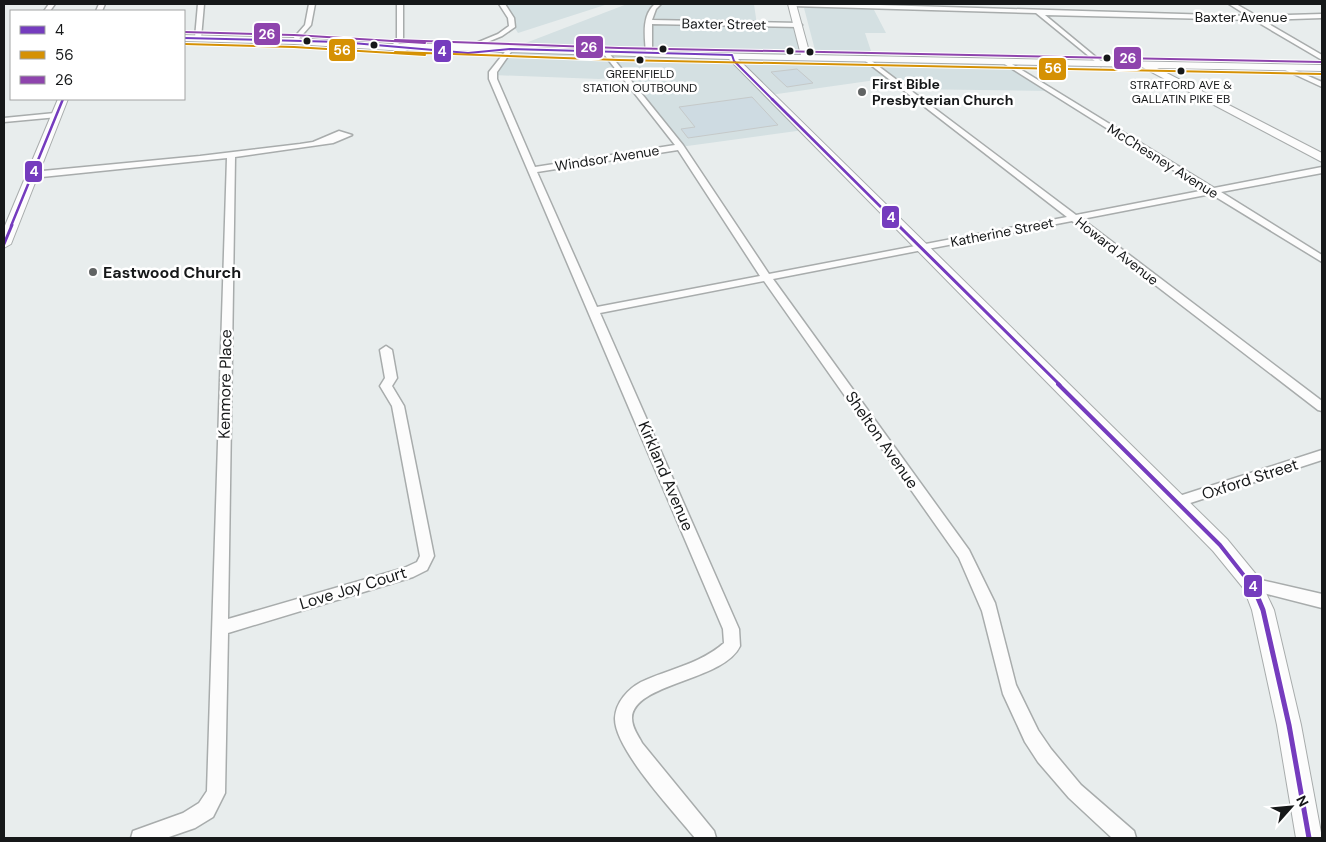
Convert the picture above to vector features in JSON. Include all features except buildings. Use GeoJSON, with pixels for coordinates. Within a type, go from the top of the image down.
{"type":"FeatureCollection","features":[{"type":"Feature","properties":{"kind":"main road"},"geometry":{"type":"LineString","coordinates":[[792,4],[806,57]]}},
{"type":"Feature","properties":{"kind":"main road"},"geometry":{"type":"LineString","coordinates":[[185,38],[294,41],[466,51],[501,52],[510,49]]}},
{"type":"Feature","properties":{"kind":"main road"},"geometry":{"type":"LineString","coordinates":[[395,46],[471,47],[606,53],[1322,68]]}},
{"type":"Feature","properties":{"kind":"main road"},"geometry":{"type":"LineString","coordinates":[[732,55],[734,61],[1178,502],[1220,545],[1252,584],[1263,610],[1274,656],[1310,838]]}},
{"type":"Feature","properties":{"kind":"main road"},"geometry":{"type":"LineString","coordinates":[[1145,65],[1322,158]]}},
{"type":"Feature","properties":{"kind":"main road"},"geometry":{"type":"LineString","coordinates":[[4,244],[62,100]]}},
{"type":"Feature","properties":{"kind":"street"},"geometry":{"type":"LineString","coordinates":[[198,38],[202,4]]}},
{"type":"Feature","properties":{"kind":"street"},"geometry":{"type":"LineString","coordinates":[[294,41],[308,25],[312,4]]}},
{"type":"Feature","properties":{"kind":"street"},"geometry":{"type":"LineString","coordinates":[[395,46],[400,38],[400,4]]}},
{"type":"Feature","properties":{"kind":"street"},"geometry":{"type":"LineString","coordinates":[[471,47],[500,35],[512,27],[512,18],[502,4]]}},
{"type":"Feature","properties":{"kind":"street"},"geometry":{"type":"LineString","coordinates":[[649,54],[649,22],[652,10],[658,4]]}},
{"type":"Feature","properties":{"kind":"street","name":"Baxter Avenue"},"geometry":{"type":"LineString","coordinates":[[792,4],[1255,18],[1322,16]]}},
{"type":"Feature","properties":{"kind":"street"},"geometry":{"type":"LineString","coordinates":[[1028,4],[1101,64]]}},
{"type":"Feature","properties":{"kind":"street"},"geometry":{"type":"LineString","coordinates":[[1232,4],[1322,58]]}},
{"type":"Feature","properties":{"kind":"street","name":"Baxter Street"},"geometry":{"type":"LineString","coordinates":[[649,22],[798,26]]}},
{"type":"Feature","properties":{"kind":"street","name":"Kirkland Avenue"},"geometry":{"type":"LineString","coordinates":[[510,49],[493,72],[493,79],[732,629],[732,646],[721,658],[646,688],[630,700],[624,717],[624,726],[634,746],[707,838]]}},
{"type":"Feature","properties":{"kind":"street","name":"Shelton Avenue"},"geometry":{"type":"LineString","coordinates":[[606,53],[680,147],[766,277],[964,554],[980,584],[993,620],[1011,694],[1031,735],[1051,765],[1106,822],[1127,838]]}},
{"type":"Feature","properties":{"kind":"street","name":"Howard Avenue"},"geometry":{"type":"LineString","coordinates":[[865,58],[1322,407]]}},
{"type":"Feature","properties":{"kind":"street","name":"McChesney Avenue"},"geometry":{"type":"LineString","coordinates":[[1005,62],[1322,259]]}},
{"type":"Feature","properties":{"kind":"street"},"geometry":{"type":"LineString","coordinates":[[1284,68],[1322,86]]}},
{"type":"Feature","properties":{"kind":"street"},"geometry":{"type":"LineString","coordinates":[[4,120],[55,115]]}},
{"type":"Feature","properties":{"kind":"street"},"geometry":{"type":"LineString","coordinates":[[32,175],[231,155],[316,144]]}},
{"type":"Feature","properties":{"kind":"street","name":"Windsor Avenue"},"geometry":{"type":"LineString","coordinates":[[533,170],[680,147]]}},
{"type":"Feature","properties":{"kind":"street","name":"Kenmore Place"},"geometry":{"type":"LineString","coordinates":[[140,838],[188,821],[206,810],[216,793],[231,155]]}},
{"type":"Feature","properties":{"kind":"street","name":"Katherine Street"},"geometry":{"type":"LineString","coordinates":[[594,311],[1322,170]]}},
{"type":"Feature","properties":{"kind":"street","name":"Love Joy Court"},"geometry":{"type":"LineString","coordinates":[[219,629],[408,573],[422,566],[428,556],[398,406],[386,386],[391,378],[386,350]]}},
{"type":"Feature","properties":{"kind":"street","name":"Oxford Street"},"geometry":{"type":"LineString","coordinates":[[1178,502],[1322,456]]}},
{"type":"Feature","properties":{"kind":"street"},"geometry":{"type":"LineString","coordinates":[[1252,584],[1322,601]]}},
{"type":"Feature","properties":{"kind":"shaded area"},"geometry":{"type":"Polygon","coordinates":[[[500,4],[608,4],[518,33],[500,4]]]}},
{"type":"Feature","properties":{"kind":"shaded area"},"geometry":{"type":"Polygon","coordinates":[[[627,4],[754,4],[757,25],[799,25],[806,57],[1005,62],[1050,91],[904,89],[890,78],[770,95],[804,130],[680,147],[623,76],[599,79],[493,75],[510,49],[627,4]]]}},
{"type":"Feature","properties":{"kind":"shaded area"},"geometry":{"type":"Polygon","coordinates":[[[814,6],[873,8],[886,33],[865,33],[872,54],[818,52],[815,50],[804,8],[814,6]]]}},
{"type":"Feature","properties":{"kind":"transit line","name":"26"},"geometry":{"type":"LineString","coordinates":[[185,32],[294,35],[425,43]]}},
{"type":"Feature","properties":{"kind":"transit line","name":"4"},"geometry":{"type":"LineString","coordinates":[[185,38],[341,42],[468,53],[510,49],[732,55],[734,61],[1220,545],[1252,584],[1263,610],[1289,725],[1309,838]]}},
{"type":"Feature","properties":{"kind":"transit line","name":"26"},"geometry":{"type":"LineString","coordinates":[[395,40],[619,48],[1322,62]]}},
{"type":"Feature","properties":{"kind":"transit line","name":"56"},"geometry":{"type":"LineString","coordinates":[[185,44],[294,47],[425,55]]}},
{"type":"Feature","properties":{"kind":"transit line","name":"56"},"geometry":{"type":"LineString","coordinates":[[395,52],[619,60],[1322,74]]}},
{"type":"Feature","properties":{"kind":"transit line","name":"4"},"geometry":{"type":"LineString","coordinates":[[4,244],[63,100]]}},
{"type":"Feature","properties":{"kind":"place","name":"GREENFIELD STATION OUTBOUND"},"geometry":{"type":"Point","coordinates":[640,60]}},
{"type":"Feature","properties":{"kind":"place","name":"STRATFORD AVE & GALLATIN PIKE EB"},"geometry":{"type":"Point","coordinates":[1181,71]}},
{"type":"Feature","properties":{"kind":"place","name":"First Bible Presbyterian Church"},"geometry":{"type":"Point","coordinates":[862,92]}},
{"type":"Feature","properties":{"kind":"place","name":"Eastwood Church"},"geometry":{"type":"Point","coordinates":[93,272]}}]}
